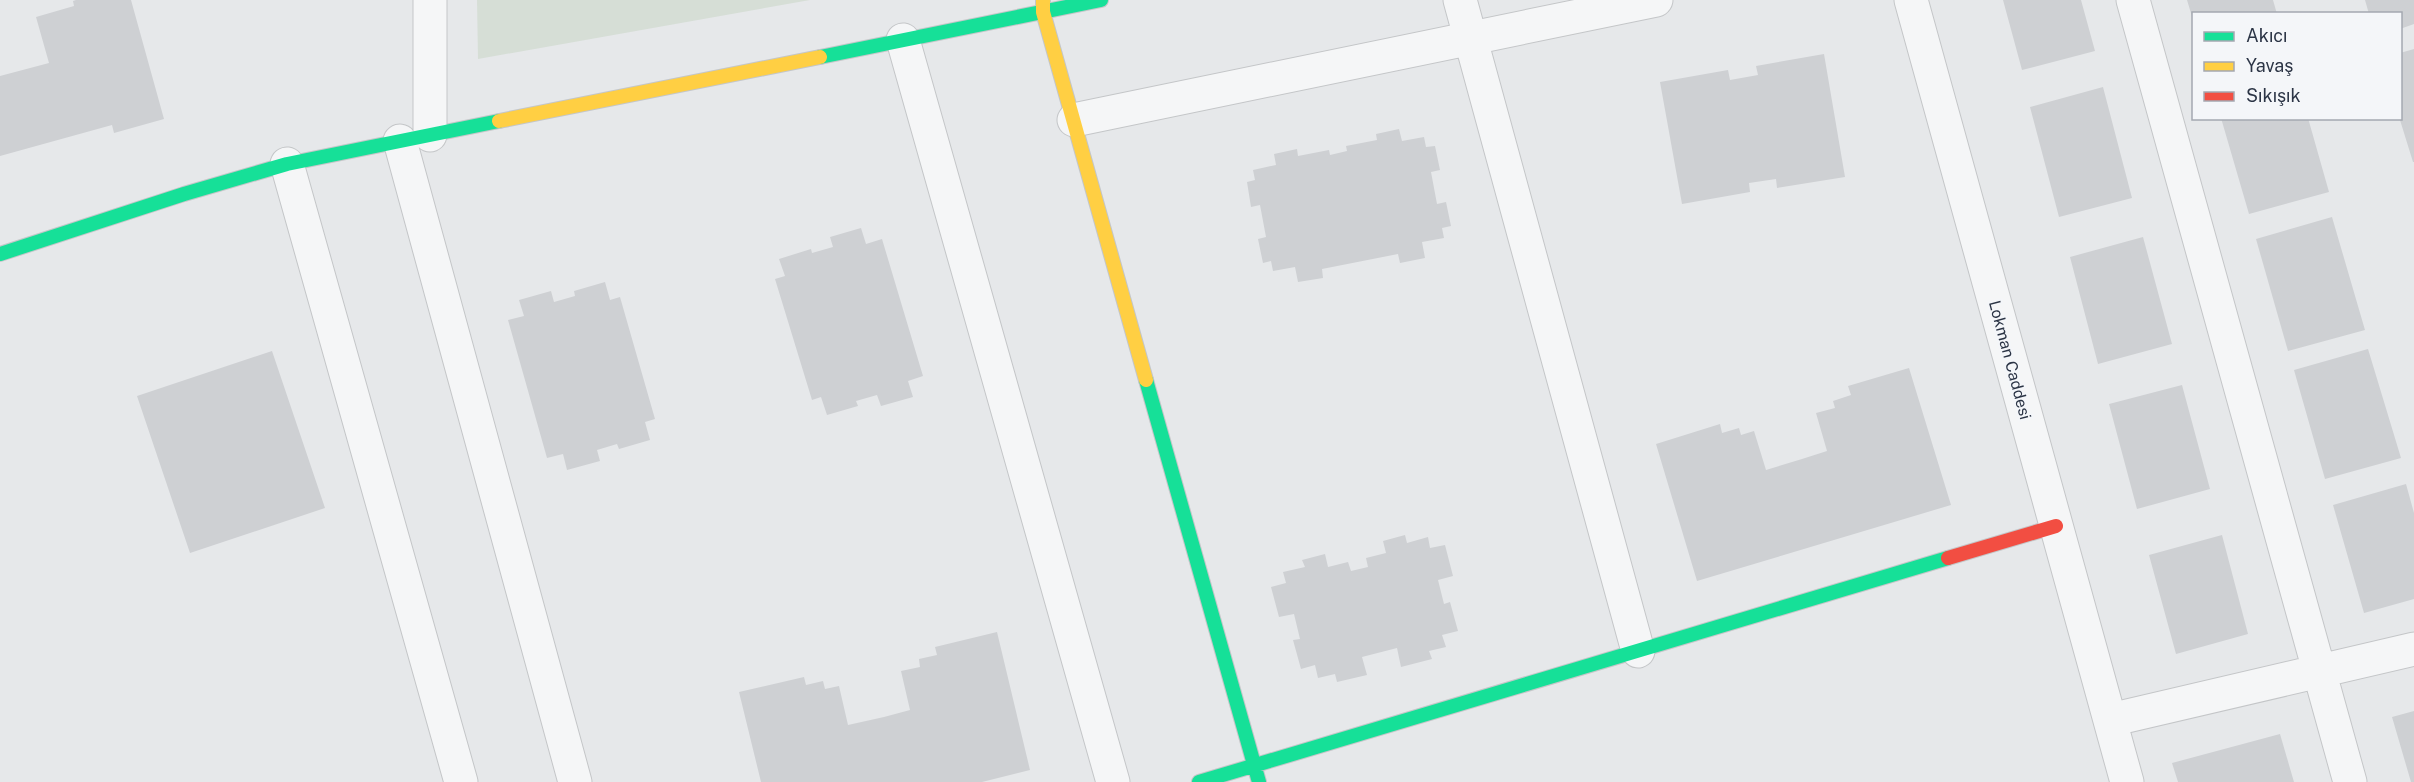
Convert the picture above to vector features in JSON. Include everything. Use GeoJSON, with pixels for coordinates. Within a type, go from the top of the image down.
{"type":"FeatureCollection","features":[{"type":"Feature","properties":{"kind":"street"},"geometry":{"type":"LineString","coordinates":[[430,0],[415,138],[575,782]]}},
{"type":"Feature","properties":{"kind":"street"},"geometry":{"type":"LineString","coordinates":[[0,254],[184,194],[287,164],[903,40],[1043,6],[1101,0]]}},
{"type":"Feature","properties":{"kind":"street"},"geometry":{"type":"LineString","coordinates":[[1460,0],[1638,651]]}},
{"type":"Feature","properties":{"kind":"street"},"geometry":{"type":"LineString","coordinates":[[1074,120],[1656,0]]}},
{"type":"Feature","properties":{"kind":"street","name":"Lokman Caddesi"},"geometry":{"type":"LineString","coordinates":[[1911,0],[2127,782]]}},
{"type":"Feature","properties":{"kind":"street"},"geometry":{"type":"LineString","coordinates":[[2133,0],[2350,782]]}},
{"type":"Feature","properties":{"kind":"street"},"geometry":{"type":"LineString","coordinates":[[1043,6],[1259,782]]}},
{"type":"Feature","properties":{"kind":"street"},"geometry":{"type":"LineString","coordinates":[[903,40],[1113,782]]}},
{"type":"Feature","properties":{"kind":"street"},"geometry":{"type":"LineString","coordinates":[[287,164],[461,782]]}},
{"type":"Feature","properties":{"kind":"street"},"geometry":{"type":"LineString","coordinates":[[1199,782],[2056,526]]}},
{"type":"Feature","properties":{"kind":"street"},"geometry":{"type":"LineString","coordinates":[[2110,720],[2414,649]]}},
{"type":"Feature","properties":{"kind":"shaded area"},"geometry":{"type":"Polygon","coordinates":[[[477,0],[810,0],[478,59],[477,0]]]}},
{"type":"Feature","properties":{"kind":"building"},"geometry":{"type":"Polygon","coordinates":[[[131,0],[164,119],[114,133],[112,125],[0,156],[0,76],[49,63],[36,17],[74,6],[73,1],[131,0]]]}},
{"type":"Feature","properties":{"kind":"building"},"geometry":{"type":"Polygon","coordinates":[[[2003,0],[2081,0],[2095,51],[2022,70],[2003,0]]]}},
{"type":"Feature","properties":{"kind":"building"},"geometry":{"type":"Polygon","coordinates":[[[2187,0],[2273,0],[2276,12],[2192,12],[2192,17],[2187,0]]]}},
{"type":"Feature","properties":{"kind":"building"},"geometry":{"type":"Polygon","coordinates":[[[2365,0],[2414,0],[2414,24],[2402,28],[2402,12],[2368,12],[2365,0]]]}},
{"type":"Feature","properties":{"kind":"building"},"geometry":{"type":"Polygon","coordinates":[[[2414,49],[2414,162],[2400,120],[2402,120],[2402,52],[2414,49]]]}},
{"type":"Feature","properties":{"kind":"building"},"geometry":{"type":"Polygon","coordinates":[[[1824,54],[1845,177],[1777,188],[1776,179],[1749,183],[1750,192],[1682,204],[1660,82],[1728,70],[1730,80],[1758,75],[1756,66],[1824,54]]]}},
{"type":"Feature","properties":{"kind":"building"},"geometry":{"type":"Polygon","coordinates":[[[2103,87],[2132,198],[2059,217],[2030,107],[2103,87]]]}},
{"type":"Feature","properties":{"kind":"building"},"geometry":{"type":"Polygon","coordinates":[[[2222,120],[2309,120],[2329,192],[2249,214],[2222,120]]]}},
{"type":"Feature","properties":{"kind":"building"},"geometry":{"type":"Polygon","coordinates":[[[1399,129],[1402,141],[1424,137],[1426,147],[1435,146],[1440,170],[1431,172],[1437,204],[1446,202],[1451,226],[1442,228],[1444,238],[1422,242],[1425,258],[1400,263],[1398,254],[1322,269],[1323,278],[1298,282],[1295,267],[1273,271],[1271,261],[1263,263],[1258,239],[1266,237],[1260,205],[1251,207],[1247,182],[1255,180],[1253,170],[1276,165],[1274,154],[1297,149],[1298,156],[1329,150],[1330,155],[1347,151],[1346,146],[1377,140],[1376,134],[1399,129]]]}},
{"type":"Feature","properties":{"kind":"building"},"geometry":{"type":"Polygon","coordinates":[[[2332,217],[2365,330],[2288,351],[2256,239],[2332,217]]]}},
{"type":"Feature","properties":{"kind":"building"},"geometry":{"type":"Polygon","coordinates":[[[861,228],[866,244],[882,239],[923,376],[908,381],[913,397],[881,406],[877,395],[856,401],[858,406],[827,415],[821,397],[812,400],[775,279],[785,276],[779,259],[811,249],[812,253],[833,247],[830,237],[861,228]]]}},
{"type":"Feature","properties":{"kind":"building"},"geometry":{"type":"Polygon","coordinates":[[[2143,237],[2172,344],[2098,364],[2070,257],[2143,237]]]}},
{"type":"Feature","properties":{"kind":"building"},"geometry":{"type":"Polygon","coordinates":[[[605,282],[610,300],[620,297],[655,419],[645,422],[650,440],[619,449],[617,444],[597,450],[600,461],[567,470],[563,454],[547,458],[508,320],[524,316],[519,300],[551,291],[554,302],[575,296],[574,291],[605,282]]]}},
{"type":"Feature","properties":{"kind":"building"},"geometry":{"type":"Polygon","coordinates":[[[2368,349],[2401,458],[2325,479],[2294,370],[2368,349]]]}},
{"type":"Feature","properties":{"kind":"building"},"geometry":{"type":"Polygon","coordinates":[[[272,351],[325,508],[190,553],[137,396],[272,351]]]}},
{"type":"Feature","properties":{"kind":"building"},"geometry":{"type":"Polygon","coordinates":[[[1909,368],[1951,505],[1697,581],[1656,444],[1720,424],[1722,433],[1739,428],[1741,435],[1754,431],[1766,470],[1827,451],[1816,413],[1835,408],[1833,401],[1851,395],[1848,386],[1909,368]]]}},
{"type":"Feature","properties":{"kind":"building"},"geometry":{"type":"Polygon","coordinates":[[[2182,385],[2210,489],[2137,509],[2109,404],[2182,385]]]}},
{"type":"Feature","properties":{"kind":"building"},"geometry":{"type":"Polygon","coordinates":[[[2406,484],[2414,513],[2414,599],[2364,613],[2333,505],[2406,484]]]}},
{"type":"Feature","properties":{"kind":"building"},"geometry":{"type":"Polygon","coordinates":[[[1405,535],[1407,543],[1428,537],[1430,548],[1445,545],[1453,576],[1438,580],[1444,604],[1450,602],[1458,631],[1442,635],[1446,647],[1429,651],[1432,659],[1401,667],[1397,648],[1362,657],[1367,675],[1337,682],[1335,674],[1318,678],[1315,665],[1301,669],[1293,640],[1300,639],[1294,614],[1279,617],[1271,587],[1286,583],[1283,572],[1305,567],[1302,560],[1325,554],[1328,567],[1348,562],[1351,571],[1368,567],[1366,558],[1386,553],[1383,541],[1405,535]]]}},
{"type":"Feature","properties":{"kind":"building"},"geometry":{"type":"Polygon","coordinates":[[[2222,535],[2248,634],[2176,654],[2149,555],[2222,535]]]}},
{"type":"Feature","properties":{"kind":"building"},"geometry":{"type":"Polygon","coordinates":[[[997,632],[1030,770],[982,782],[761,782],[739,692],[804,677],[806,685],[823,681],[825,689],[839,686],[848,725],[884,717],[910,710],[901,671],[920,667],[919,659],[937,655],[935,647],[997,632]]]}},
{"type":"Feature","properties":{"kind":"building"},"geometry":{"type":"Polygon","coordinates":[[[2414,711],[2414,782],[2411,782],[2392,717],[2414,711]]]}},
{"type":"Feature","properties":{"kind":"building"},"geometry":{"type":"Polygon","coordinates":[[[2280,734],[2294,782],[2178,782],[2172,763],[2280,734]]]}},
{"type":"Feature","properties":{"kind":"traffic: fast"},"geometry":{"type":"LineString","coordinates":[[820,57],[1101,0]]}},
{"type":"Feature","properties":{"kind":"traffic: fast"},"geometry":{"type":"LineString","coordinates":[[0,254],[184,194],[287,164],[499,121]]}},
{"type":"Feature","properties":{"kind":"traffic: fast"},"geometry":{"type":"LineString","coordinates":[[1146,380],[1259,782]]}},
{"type":"Feature","properties":{"kind":"traffic: fast"},"geometry":{"type":"LineString","coordinates":[[1199,782],[1948,558]]}},
{"type":"Feature","properties":{"kind":"traffic: slow"},"geometry":{"type":"LineString","coordinates":[[1043,0],[1043,12],[1146,380]]}},
{"type":"Feature","properties":{"kind":"traffic: slow"},"geometry":{"type":"LineString","coordinates":[[499,121],[820,57]]}},
{"type":"Feature","properties":{"kind":"traffic: jam"},"geometry":{"type":"LineString","coordinates":[[1948,558],[2056,526]]}}]}
